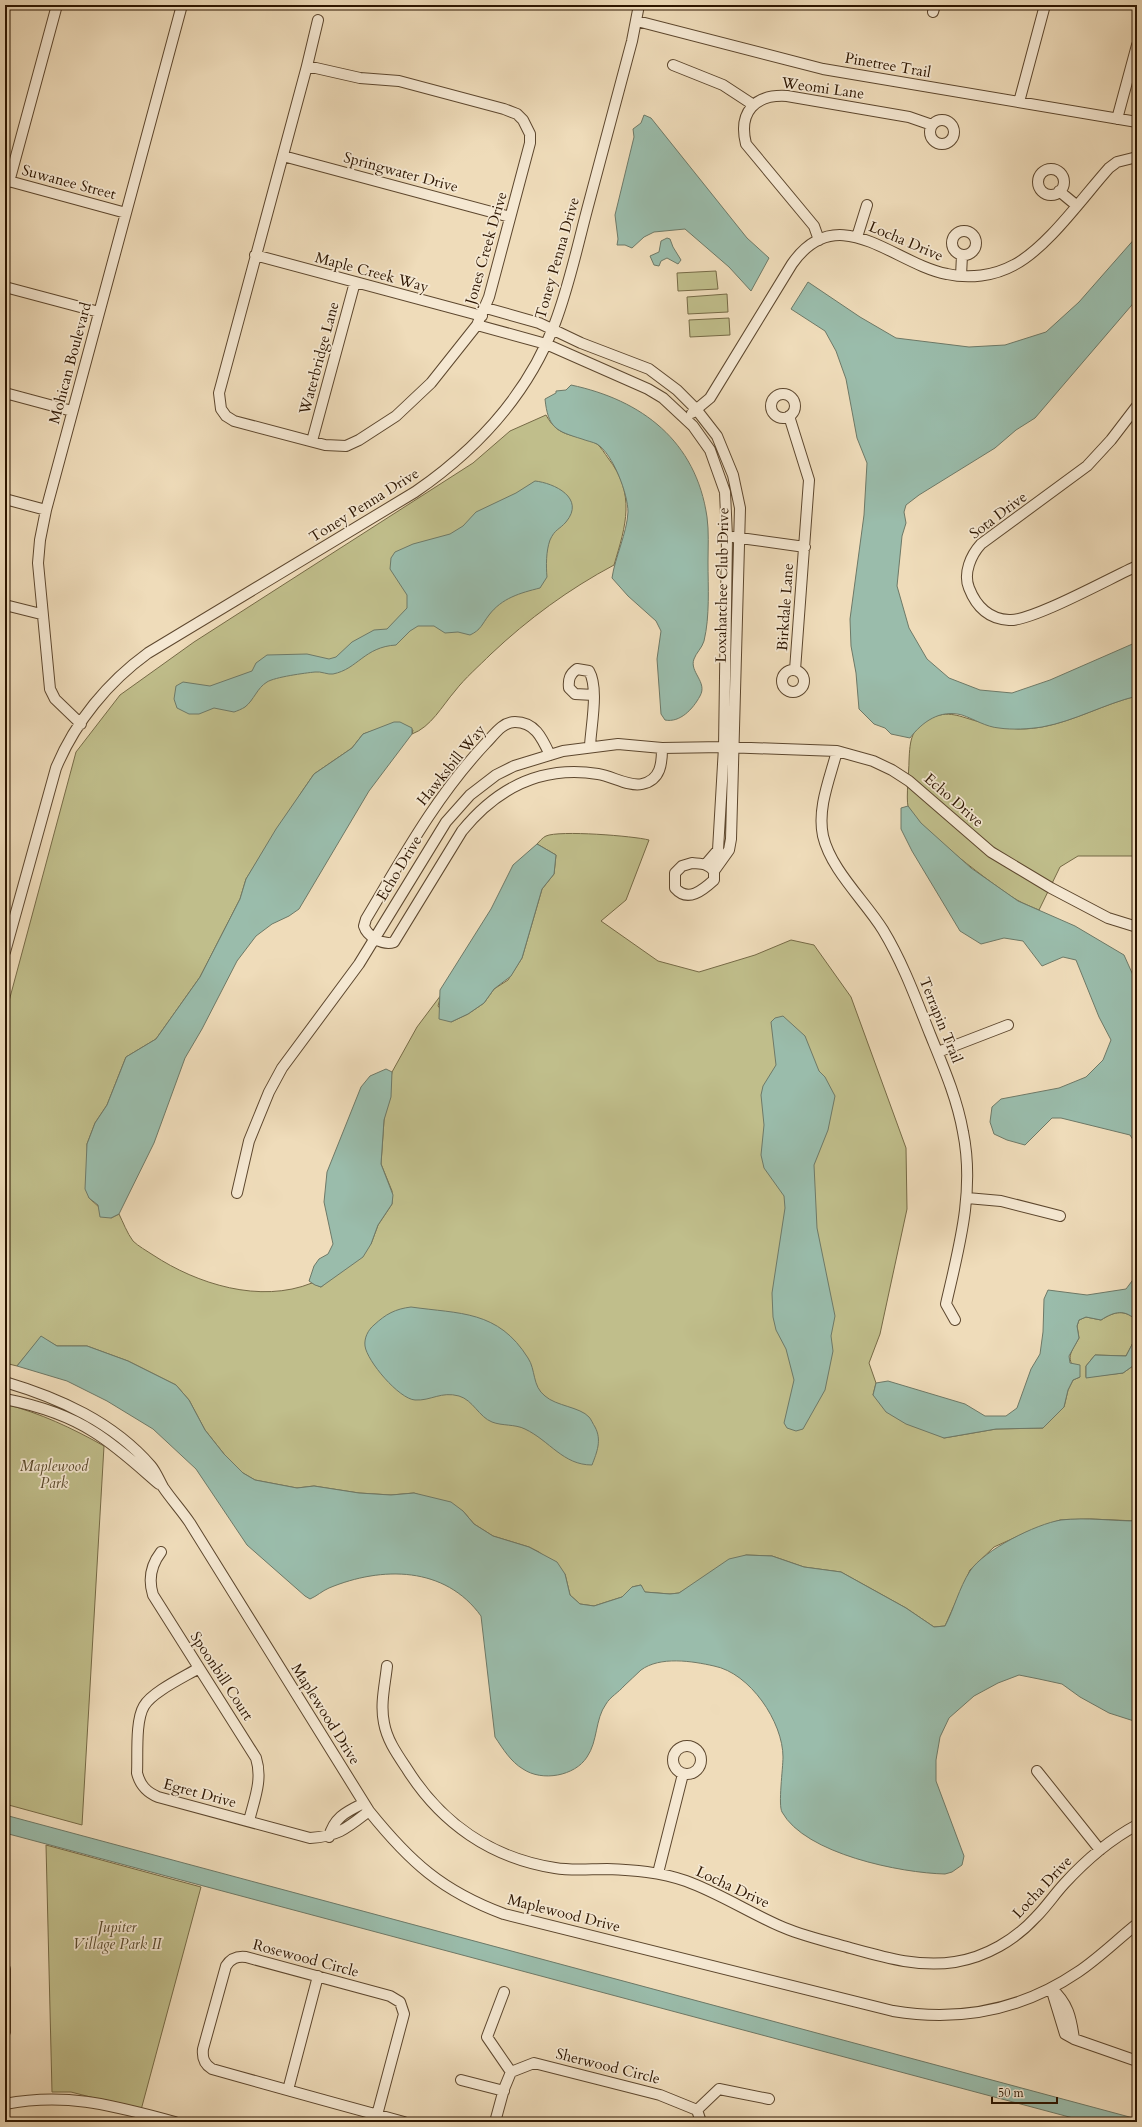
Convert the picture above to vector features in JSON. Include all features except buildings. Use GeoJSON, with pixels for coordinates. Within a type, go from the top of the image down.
{"type":"FeatureCollection","features":[{"type":"Feature","properties":{"kind":"street"},"geometry":{"type":"LineString","coordinates":[[7,181],[57,5]]}},
{"type":"Feature","properties":{"kind":"street","name":"Mohican Boulevard"},"geometry":{"type":"LineString","coordinates":[[81,724],[55,699],[50,689],[47,649],[41,614],[38,563],[40,540],[46,510],[72,411],[182,5]]}},
{"type":"Feature","properties":{"kind":"street","name":"Toney Penna Drive"},"geometry":{"type":"LineString","coordinates":[[5,952],[56,768],[62,753],[99,696],[116,678],[148,653],[415,492],[452,464],[477,442],[512,401],[546,344],[563,299],[637,21],[639,5]]}},
{"type":"Feature","properties":{"kind":"street"},"geometry":{"type":"LineString","coordinates":[[1019,102],[1045,5]]}},
{"type":"Feature","properties":{"kind":"street","name":"Jones Creek Drive"},"geometry":{"type":"LineString","coordinates":[[307,66],[364,79],[399,81],[504,109],[517,114],[528,126],[530,143],[482,316],[431,383],[414,400],[391,420],[359,440],[346,446],[327,446],[234,421],[226,416],[219,402],[221,384],[307,66],[318,20]]}},
{"type":"Feature","properties":{"kind":"street","name":"Pinetree Trail"},"geometry":{"type":"LineString","coordinates":[[637,21],[817,68],[1137,122]]}},
{"type":"Feature","properties":{"kind":"street"},"geometry":{"type":"LineString","coordinates":[[1117,119],[1137,45]]}},
{"type":"Feature","properties":{"kind":"street"},"geometry":{"type":"LineString","coordinates":[[673,65],[723,85],[752,104],[746,118],[743,131],[746,144],[814,226],[820,240]]}},
{"type":"Feature","properties":{"kind":"street","name":"Weomi Lane"},"geometry":{"type":"LineString","coordinates":[[752,104],[763,98],[774,95],[787,96],[909,117],[932,125]]}},
{"type":"Feature","properties":{"kind":"street","name":"Springwater Drive"},"geometry":{"type":"LineString","coordinates":[[283,156],[510,217]]}},
{"type":"Feature","properties":{"kind":"street","name":"Locha Drive"},"geometry":{"type":"LineString","coordinates":[[685,418],[710,398],[796,257],[820,240],[835,236],[857,237],[934,271],[961,276],[983,276],[1014,266],[1039,247],[1109,168],[1117,162],[1137,157]]}},
{"type":"Feature","properties":{"kind":"street","name":"Suwanee Street"},"geometry":{"type":"LineString","coordinates":[[7,181],[126,213]]}},
{"type":"Feature","properties":{"kind":"street"},"geometry":{"type":"LineString","coordinates":[[1059,191],[1076,205]]}},
{"type":"Feature","properties":{"kind":"street"},"geometry":{"type":"LineString","coordinates":[[857,237],[867,205]]}},
{"type":"Feature","properties":{"kind":"street","name":"Maple Creek Way"},"geometry":{"type":"LineString","coordinates":[[256,255],[482,316],[539,323],[552,330]]}},
{"type":"Feature","properties":{"kind":"street"},"geometry":{"type":"LineString","coordinates":[[961,276],[962,255]]}},
{"type":"Feature","properties":{"kind":"street","name":"Waterbridge Lane"},"geometry":{"type":"LineString","coordinates":[[312,441],[355,282]]}},
{"type":"Feature","properties":{"kind":"street"},"geometry":{"type":"LineString","coordinates":[[5,287],[99,312]]}},
{"type":"Feature","properties":{"kind":"street","name":"Maple Creek Way"},"geometry":{"type":"LineString","coordinates":[[482,316],[546,344]]}},
{"type":"Feature","properties":{"kind":"street","name":"Loxahatchee Club Drive"},"geometry":{"type":"LineString","coordinates":[[552,330],[649,369],[677,390],[696,409],[717,436],[732,475],[740,508],[735,747]]}},
{"type":"Feature","properties":{"kind":"street","name":"Loxahatchee Club Drive"},"geometry":{"type":"LineString","coordinates":[[546,344],[648,389],[663,398],[685,418],[710,450],[725,492],[727,537],[724,747]]}},
{"type":"Feature","properties":{"kind":"street"},"geometry":{"type":"LineString","coordinates":[[5,393],[72,411]]}},
{"type":"Feature","properties":{"kind":"street","name":"Sota Drive"},"geometry":{"type":"LineString","coordinates":[[1137,406],[1111,440],[1087,466],[987,539],[976,550],[968,568],[968,585],[976,603],[981,609],[1009,620],[1021,619],[1137,566]]}},
{"type":"Feature","properties":{"kind":"street","name":"Birkdale Lane"},"geometry":{"type":"LineString","coordinates":[[789,416],[809,480],[795,670]]}},
{"type":"Feature","properties":{"kind":"street"},"geometry":{"type":"LineString","coordinates":[[5,499],[46,510]]}},
{"type":"Feature","properties":{"kind":"street","name":"Birkdale Lane"},"geometry":{"type":"LineString","coordinates":[[727,537],[805,547]]}},
{"type":"Feature","properties":{"kind":"street"},"geometry":{"type":"LineString","coordinates":[[5,605],[41,614]]}},
{"type":"Feature","properties":{"kind":"street"},"geometry":{"type":"LineString","coordinates":[[590,746],[594,695]]}},
{"type":"Feature","properties":{"kind":"street","name":"Hawksbill Way"},"geometry":{"type":"LineString","coordinates":[[374,938],[368,934],[364,926],[378,899],[445,792],[468,762],[504,725],[514,722],[525,724],[536,729],[550,754]]}},
{"type":"Feature","properties":{"kind":"street","name":"Echo Drive"},"geometry":{"type":"LineString","coordinates":[[237,1193],[249,1140],[269,1092],[297,1046],[339,992],[436,837],[460,804],[480,786],[496,775],[514,766],[550,754],[590,746],[618,744],[662,748],[735,747],[837,751],[873,761],[892,770],[909,781],[991,852],[1051,888],[1108,918],[1137,927]]}},
{"type":"Feature","properties":{"kind":"street"},"geometry":{"type":"LineString","coordinates":[[706,864],[718,850],[724,747]]}},
{"type":"Feature","properties":{"kind":"street"},"geometry":{"type":"LineString","coordinates":[[714,871],[706,864],[692,863],[682,866],[675,873],[675,888],[678,892],[686,895],[696,894],[714,880],[714,871],[729,850],[731,839],[735,747]]}},
{"type":"Feature","properties":{"kind":"street"},"geometry":{"type":"LineString","coordinates":[[374,938],[385,943],[394,942],[462,831],[475,815],[504,791],[539,777],[570,772],[607,775],[630,783],[642,784],[652,780],[660,770],[662,748]]}},
{"type":"Feature","properties":{"kind":"street","name":"Terrapin Trail"},"geometry":{"type":"LineString","coordinates":[[837,751],[822,811],[822,830],[827,848],[836,865],[883,931],[897,956],[938,1052],[952,1090],[963,1132],[968,1166],[967,1198],[963,1230],[946,1304],[955,1320]]}},
{"type":"Feature","properties":{"kind":"street"},"geometry":{"type":"LineString","coordinates":[[938,1052],[1008,1025]]}},
{"type":"Feature","properties":{"kind":"street"},"geometry":{"type":"LineString","coordinates":[[967,1198],[1001,1201],[1060,1216]]}},
{"type":"Feature","properties":{"kind":"street","name":"Maplewood Drive"},"geometry":{"type":"LineString","coordinates":[[5,1382],[53,1398],[98,1421],[135,1449],[152,1467],[164,1488],[190,1523],[366,1807],[405,1853],[432,1877],[465,1898],[512,1916],[909,2014],[946,2016],[982,2012],[1012,2005],[1051,1988],[1080,1971],[1137,1924]]}},
{"type":"Feature","properties":{"kind":"street","name":"Maplewood Drive"},"geometry":{"type":"LineString","coordinates":[[5,1399],[33,1406],[94,1431],[123,1452],[164,1488]]}},
{"type":"Feature","properties":{"kind":"street","name":"Spoonbill Court"},"geometry":{"type":"LineString","coordinates":[[161,1552],[151,1568],[151,1588],[156,1600],[256,1758],[259,1770],[259,1782],[249,1821]]}},
{"type":"Feature","properties":{"kind":"street","name":"Locha Drive"},"geometry":{"type":"LineString","coordinates":[[387,1666],[382,1708],[385,1727],[391,1745],[412,1778],[433,1805],[467,1835],[507,1856],[536,1865],[573,1870],[607,1869],[658,1873],[707,1888],[760,1916],[805,1935],[896,1960],[936,1964],[955,1962],[986,1953],[1014,1937],[1029,1925],[1063,1886],[1100,1850],[1137,1825]]}},
{"type":"Feature","properties":{"kind":"street","name":"Egret Drive"},"geometry":{"type":"LineString","coordinates":[[199,1668],[153,1697],[144,1707],[140,1719],[137,1773],[139,1780],[146,1790],[158,1797],[310,1838],[328,1837],[332,1825],[338,1819],[366,1807]]}},
{"type":"Feature","properties":{"kind":"street"},"geometry":{"type":"LineString","coordinates":[[1037,1771],[1100,1850]]}},
{"type":"Feature","properties":{"kind":"street"},"geometry":{"type":"LineString","coordinates":[[658,1873],[683,1774]]}},
{"type":"Feature","properties":{"kind":"street","name":"Rosewood Circle"},"geometry":{"type":"LineString","coordinates":[[377,2115],[404,2014],[400,2002],[390,1996],[318,1976],[246,1957],[234,1958],[226,1966],[205,2041],[202,2055],[207,2066],[212,2069],[377,2115],[404,2122]]}},
{"type":"Feature","properties":{"kind":"street"},"geometry":{"type":"LineString","coordinates":[[5,1969],[5,2032]]}},
{"type":"Feature","properties":{"kind":"street"},"geometry":{"type":"LineString","coordinates":[[288,2090],[318,1976]]}},
{"type":"Feature","properties":{"kind":"street"},"geometry":{"type":"LineString","coordinates":[[1051,1988],[1065,2034],[1074,2039],[1137,2062]]}},
{"type":"Feature","properties":{"kind":"street"},"geometry":{"type":"LineString","coordinates":[[495,2122],[511,2072],[487,2037],[504,1992]]}},
{"type":"Feature","properties":{"kind":"street","name":"Sherwood Circle"},"geometry":{"type":"LineString","coordinates":[[511,2072],[534,2063],[660,2095],[697,2110]]}},
{"type":"Feature","properties":{"kind":"street"},"geometry":{"type":"LineString","coordinates":[[461,2080],[504,2092]]}},
{"type":"Feature","properties":{"kind":"street"},"geometry":{"type":"LineString","coordinates":[[701,2122],[697,2110],[719,2089],[769,2099]]}},
{"type":"Feature","properties":{"kind":"street"},"geometry":{"type":"LineString","coordinates":[[5,2104],[35,2099],[71,2099],[99,2102],[175,2122]]}},
{"type":"Feature","properties":{"kind":"green space"},"geometry":{"type":"Polygon","coordinates":[[[716,271],[718,289],[678,291],[677,273],[716,271]]]}},
{"type":"Feature","properties":{"kind":"green space"},"geometry":{"type":"Polygon","coordinates":[[[727,294],[728,312],[688,314],[687,297],[727,294]]]}},
{"type":"Feature","properties":{"kind":"green space"},"geometry":{"type":"Polygon","coordinates":[[[729,318],[730,335],[690,337],[689,320],[729,318]]]}},
{"type":"Feature","properties":{"kind":"green space"},"geometry":{"type":"Polygon","coordinates":[[[546,415],[557,429],[569,435],[590,440],[597,444],[617,471],[625,497],[626,510],[625,523],[614,565],[565,594],[505,641],[459,686],[436,716],[419,731],[412,734],[413,730],[378,729],[363,734],[352,748],[314,774],[246,879],[240,899],[200,977],[156,1039],[126,1057],[107,1105],[95,1123],[87,1144],[89,1198],[111,1218],[119,1214],[131,1238],[137,1245],[189,1275],[230,1288],[250,1291],[271,1292],[292,1289],[312,1283],[321,1287],[371,1244],[378,1225],[392,1204],[392,1191],[381,1164],[384,1120],[392,1072],[417,1027],[441,995],[438,1006],[451,1022],[468,1014],[484,1003],[494,989],[508,980],[522,958],[542,889],[554,874],[556,855],[537,844],[542,838],[554,834],[613,835],[649,840],[626,900],[601,921],[658,961],[699,972],[755,955],[791,940],[814,945],[851,997],[906,1148],[907,1209],[880,1334],[869,1363],[876,1383],[873,1395],[944,1438],[996,1429],[1043,1428],[1064,1407],[1068,1390],[1073,1380],[1080,1377],[1072,1366],[1070,1358],[1079,1338],[1077,1326],[1079,1320],[1086,1317],[1101,1320],[1115,1313],[1124,1313],[1133,1317],[1137,1321],[1137,1335],[1126,1356],[1095,1355],[1086,1366],[1086,1377],[1123,1373],[1137,1363],[1137,1521],[1091,1519],[1060,1520],[1025,1533],[994,1547],[970,1570],[945,1626],[934,1627],[906,1608],[841,1572],[804,1567],[772,1556],[746,1555],[679,1593],[670,1594],[644,1592],[641,1585],[632,1587],[622,1597],[594,1606],[580,1604],[570,1595],[565,1574],[539,1552],[529,1547],[493,1536],[474,1524],[463,1511],[414,1493],[391,1495],[359,1493],[314,1486],[297,1488],[255,1480],[243,1473],[224,1454],[205,1430],[189,1400],[176,1385],[128,1361],[87,1346],[57,1346],[41,1337],[17,1366],[5,1363],[5,1016],[76,752],[120,695],[194,642],[473,463],[510,431],[546,415]]]}},
{"type":"Feature","properties":{"kind":"green space"},"geometry":{"type":"Polygon","coordinates":[[[1137,696],[1137,856],[1078,856],[1060,867],[1039,910],[1007,893],[957,856],[925,827],[908,806],[909,753],[911,740],[913,734],[920,725],[933,717],[951,714],[1004,727],[1018,729],[1034,728],[1049,726],[1137,696]]]}},
{"type":"Feature","properties":{"kind":"green space","name":"Maplewood Park"},"geometry":{"type":"Polygon","coordinates":[[[5,1404],[56,1422],[104,1446],[82,1825],[5,1804],[5,1404]]]}},
{"type":"Feature","properties":{"kind":"green space","name":"Jupiter Village Park II"},"geometry":{"type":"Polygon","coordinates":[[[46,1845],[201,1887],[141,2110],[71,2092],[52,2092],[46,1845]]]}},
{"type":"Feature","properties":{"kind":"shaded area"},"geometry":{"type":"Polygon","coordinates":[[[644,115],[651,118],[747,238],[769,258],[751,291],[729,267],[685,229],[654,232],[644,237],[632,248],[625,245],[617,245],[618,239],[615,215],[634,137],[633,129],[641,123],[644,115]]]}},
{"type":"Feature","properties":{"kind":"shaded area"},"geometry":{"type":"Polygon","coordinates":[[[1137,236],[1137,299],[1035,418],[1016,430],[995,448],[919,495],[906,505],[904,512],[906,523],[902,536],[897,586],[909,628],[927,659],[949,678],[980,690],[1012,693],[1050,680],[1137,642],[1137,696],[1113,703],[1066,721],[1042,727],[1020,729],[999,728],[985,725],[962,715],[946,714],[939,715],[926,722],[910,738],[891,734],[885,728],[874,724],[859,709],[856,673],[851,646],[850,619],[864,515],[867,463],[857,438],[846,379],[836,351],[825,331],[791,309],[808,282],[860,317],[896,338],[969,347],[1005,345],[1046,332],[1079,302],[1137,236]]]}},
{"type":"Feature","properties":{"kind":"shaded area"},"geometry":{"type":"Polygon","coordinates":[[[667,238],[670,239],[681,260],[678,264],[667,258],[661,261],[659,266],[654,265],[650,256],[659,252],[661,241],[667,238]]]}},
{"type":"Feature","properties":{"kind":"shaded area"},"geometry":{"type":"Polygon","coordinates":[[[571,385],[597,392],[621,401],[642,413],[662,428],[678,446],[691,466],[701,490],[708,528],[708,612],[704,641],[694,659],[693,664],[702,686],[702,691],[690,710],[686,714],[676,719],[665,720],[661,714],[657,659],[661,631],[656,621],[628,596],[612,578],[626,528],[628,512],[625,495],[614,465],[609,456],[597,444],[560,430],[555,427],[548,416],[545,399],[556,393],[556,391],[566,390],[571,385]]]}},
{"type":"Feature","properties":{"kind":"shaded area"},"geometry":{"type":"Polygon","coordinates":[[[535,481],[551,485],[565,493],[570,499],[572,506],[571,513],[566,522],[555,532],[550,540],[546,568],[547,577],[540,588],[519,594],[500,604],[474,633],[470,635],[458,632],[445,633],[434,626],[418,626],[410,631],[396,645],[376,650],[342,671],[333,674],[317,672],[304,673],[271,680],[261,687],[245,707],[234,712],[214,708],[199,714],[189,714],[177,708],[174,699],[176,686],[183,682],[210,686],[252,671],[256,663],[267,655],[307,654],[329,659],[336,657],[352,642],[374,630],[387,629],[407,608],[407,595],[390,569],[391,558],[395,552],[413,544],[450,534],[463,526],[476,512],[516,493],[535,481]]]}},
{"type":"Feature","properties":{"kind":"shaded area"},"geometry":{"type":"Polygon","coordinates":[[[394,722],[400,722],[412,728],[412,734],[369,791],[299,909],[289,916],[272,924],[256,936],[237,961],[202,1029],[185,1058],[154,1143],[119,1214],[111,1218],[100,1217],[98,1205],[89,1198],[85,1189],[87,1144],[95,1123],[107,1105],[126,1057],[156,1039],[200,977],[240,899],[246,879],[276,829],[314,774],[352,748],[363,734],[394,722]]]}},
{"type":"Feature","properties":{"kind":"shaded area"},"geometry":{"type":"Polygon","coordinates":[[[908,806],[921,823],[971,868],[1018,901],[1075,926],[1124,955],[1137,984],[1137,1156],[1135,1143],[1130,1135],[1061,1118],[1052,1118],[1025,1145],[1007,1140],[994,1134],[990,1122],[992,1107],[1001,1099],[1059,1088],[1086,1077],[1103,1060],[1111,1040],[1099,1017],[1076,960],[1063,957],[1042,966],[1023,941],[1004,938],[981,944],[960,931],[912,851],[901,829],[901,808],[908,806]]]}},
{"type":"Feature","properties":{"kind":"shaded area"},"geometry":{"type":"Polygon","coordinates":[[[537,844],[556,855],[554,874],[542,889],[522,958],[511,976],[494,989],[484,1003],[468,1014],[451,1022],[439,1019],[440,990],[491,909],[513,865],[537,844]]]}},
{"type":"Feature","properties":{"kind":"shaded area"},"geometry":{"type":"Polygon","coordinates":[[[783,1016],[805,1036],[819,1071],[825,1077],[835,1096],[828,1130],[814,1165],[817,1228],[835,1316],[831,1336],[833,1351],[825,1390],[803,1429],[796,1431],[787,1428],[784,1423],[794,1380],[786,1349],[776,1330],[773,1317],[772,1293],[785,1208],[784,1196],[764,1168],[761,1155],[764,1125],[761,1095],[763,1086],[776,1065],[771,1022],[775,1018],[783,1016]]]}},
{"type":"Feature","properties":{"kind":"shaded area"},"geometry":{"type":"Polygon","coordinates":[[[386,1069],[392,1072],[391,1097],[384,1120],[381,1164],[393,1195],[392,1204],[378,1225],[371,1244],[363,1257],[321,1287],[309,1281],[314,1266],[319,1259],[328,1254],[333,1244],[324,1202],[327,1172],[361,1087],[370,1076],[386,1069]]]}},
{"type":"Feature","properties":{"kind":"shaded area"},"geometry":{"type":"Polygon","coordinates":[[[1137,1270],[1137,1321],[1133,1317],[1124,1313],[1115,1313],[1101,1320],[1086,1317],[1079,1320],[1077,1326],[1079,1338],[1069,1356],[1070,1363],[1080,1365],[1080,1377],[1073,1380],[1068,1390],[1064,1407],[1043,1428],[996,1429],[944,1438],[906,1424],[886,1412],[873,1395],[876,1383],[888,1381],[965,1404],[985,1416],[1006,1416],[1017,1408],[1031,1369],[1040,1354],[1043,1332],[1044,1299],[1048,1290],[1087,1295],[1126,1289],[1135,1277],[1137,1270]]]}},
{"type":"Feature","properties":{"kind":"shaded area"},"geometry":{"type":"Polygon","coordinates":[[[411,1307],[446,1311],[477,1317],[504,1331],[516,1342],[528,1358],[536,1383],[541,1392],[555,1402],[580,1411],[589,1417],[595,1427],[598,1437],[597,1451],[592,1465],[582,1464],[565,1457],[525,1429],[487,1420],[468,1401],[459,1396],[441,1395],[415,1400],[408,1398],[401,1393],[385,1378],[371,1361],[365,1346],[365,1340],[370,1329],[383,1318],[400,1309],[411,1307]]]}},
{"type":"Feature","properties":{"kind":"shaded area"},"geometry":{"type":"Polygon","coordinates":[[[1137,1335],[1137,1363],[1123,1373],[1086,1378],[1086,1366],[1095,1355],[1126,1356],[1137,1335]]]}},
{"type":"Feature","properties":{"kind":"shaded area"},"geometry":{"type":"Polygon","coordinates":[[[41,1336],[57,1346],[87,1346],[128,1361],[176,1385],[189,1400],[205,1430],[224,1454],[243,1473],[255,1480],[297,1488],[314,1486],[359,1493],[391,1495],[414,1493],[451,1502],[463,1511],[474,1524],[493,1536],[529,1547],[557,1562],[565,1574],[570,1595],[580,1604],[594,1606],[622,1597],[632,1587],[641,1585],[645,1592],[670,1594],[679,1593],[729,1559],[746,1555],[772,1556],[804,1567],[841,1572],[906,1608],[934,1627],[945,1626],[970,1571],[987,1555],[1011,1539],[1050,1522],[1061,1520],[1089,1519],[1137,1521],[1137,1722],[1109,1713],[1080,1697],[1062,1684],[1019,1675],[998,1683],[974,1696],[949,1718],[940,1737],[936,1760],[936,1781],[964,1856],[962,1865],[952,1872],[945,1874],[904,1870],[856,1858],[832,1850],[811,1839],[794,1827],[782,1812],[781,1808],[783,1757],[782,1743],[771,1715],[752,1689],[740,1678],[727,1670],[714,1666],[686,1661],[667,1661],[657,1663],[641,1670],[610,1699],[602,1710],[591,1751],[582,1764],[575,1769],[558,1775],[548,1776],[531,1773],[515,1763],[495,1737],[481,1616],[466,1600],[450,1587],[431,1579],[411,1575],[391,1574],[370,1576],[349,1581],[329,1588],[310,1599],[305,1596],[247,1545],[196,1469],[153,1429],[107,1401],[67,1381],[17,1366],[41,1336]]]}},
{"type":"Feature","properties":{"kind":"shaded area"},"geometry":{"type":"Polygon","coordinates":[[[5,1815],[1137,2119],[1137,2122],[1088,2122],[5,1833],[5,1815]]]}}]}
